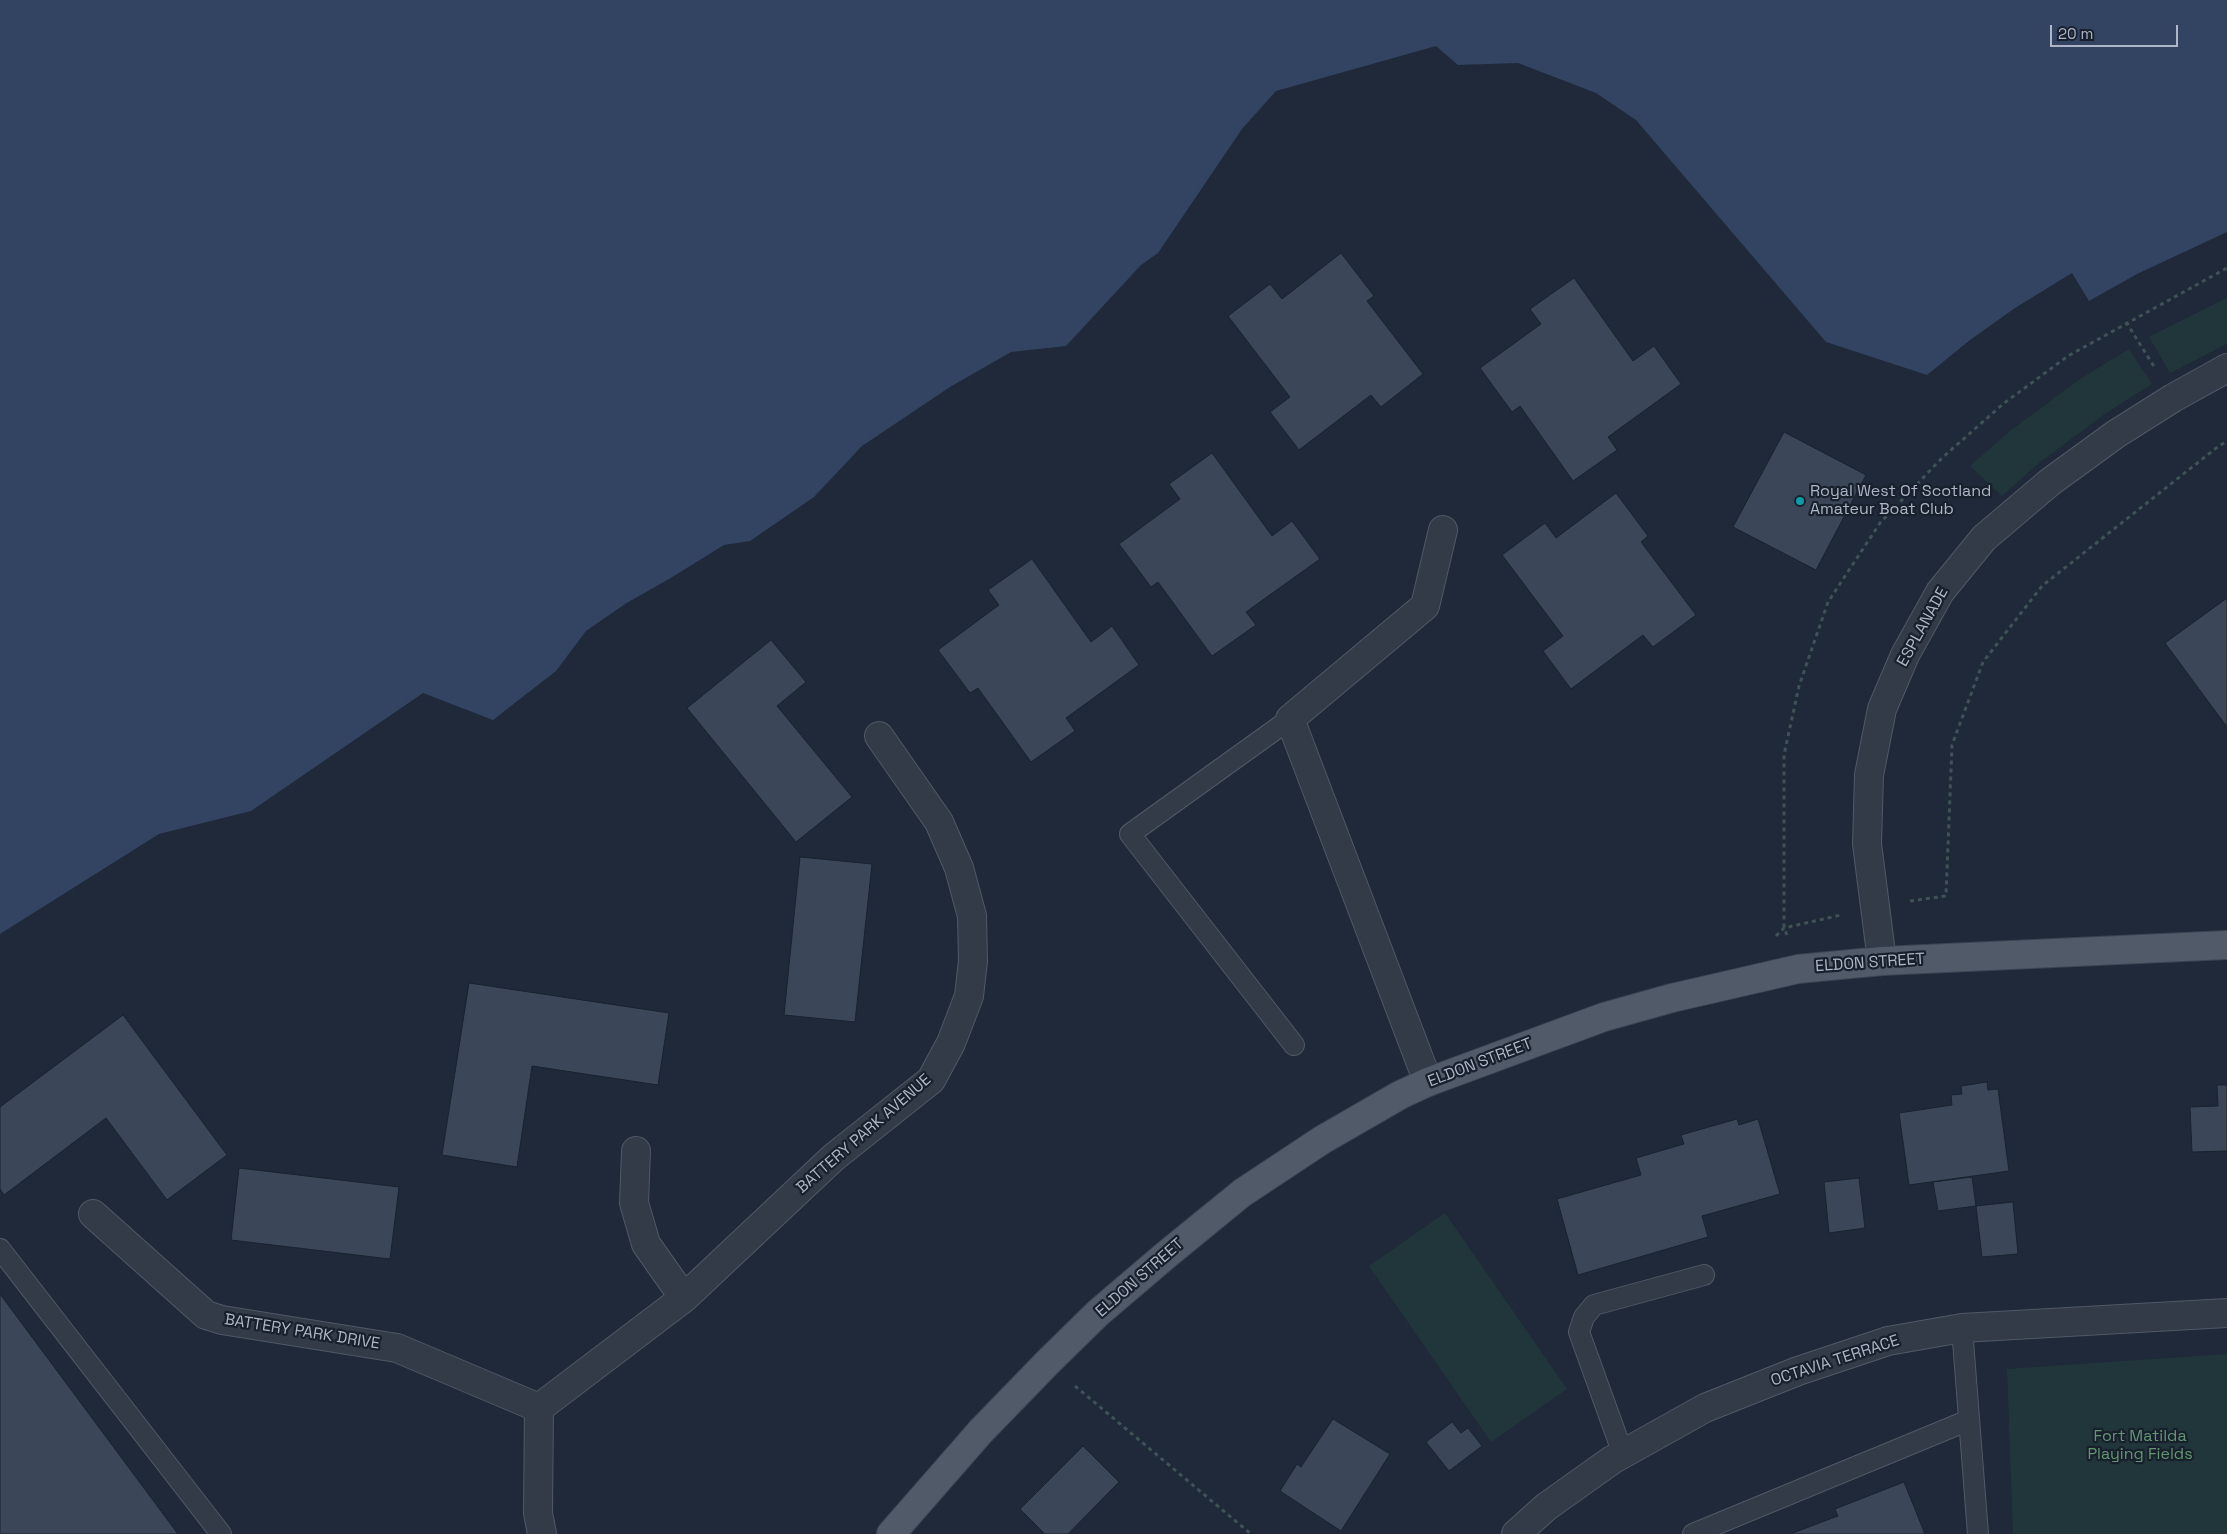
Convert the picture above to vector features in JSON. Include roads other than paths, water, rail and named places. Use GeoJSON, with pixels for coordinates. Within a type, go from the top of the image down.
{"type":"FeatureCollection","features":[{"type":"Feature","properties":{"kind":"main road","name":"ELDON STREET"},"geometry":{"type":"LineString","coordinates":[[891,1534],[981,1431],[1048,1362],[1098,1313],[1166,1255],[1242,1193],[1314,1145],[1400,1095],[1428,1082],[1595,1020],[1672,998],[1798,969],[1882,961],[2227,945]]}},
{"type":"Feature","properties":{"kind":"street","name":"ESPLANADE"},"geometry":{"type":"LineString","coordinates":[[1882,961],[1867,844],[1869,785],[1882,709],[1905,655],[1940,592],[1984,538],[2050,482],[2116,434],[2173,398],[2227,368]]}},
{"type":"Feature","properties":{"kind":"street"},"geometry":{"type":"LineString","coordinates":[[1428,1082],[1290,718],[1425,606],[1443,530]]}},
{"type":"Feature","properties":{"kind":"street","name":"BATTERY PARK AVENUE"},"geometry":{"type":"LineString","coordinates":[[538,1408],[684,1298],[834,1157],[931,1080],[951,1043],[969,996],[974,961],[972,916],[959,868],[939,822],[878,736]]}},
{"type":"Feature","properties":{"kind":"street"},"geometry":{"type":"LineString","coordinates":[[636,1151],[634,1204],[646,1244],[684,1298]]}},
{"type":"Feature","properties":{"kind":"street","name":"BATTERY PARK DRIVE"},"geometry":{"type":"LineString","coordinates":[[93,1214],[206,1315],[222,1320],[397,1348],[538,1408]]}},
{"type":"Feature","properties":{"kind":"street","name":"OCTAVIA TERRACE"},"geometry":{"type":"LineString","coordinates":[[1516,1534],[1546,1507],[1623,1454],[1705,1408],[1798,1371],[1888,1341],[1962,1328],[2227,1313]]}},
{"type":"Feature","properties":{"kind":"street"},"geometry":{"type":"LineString","coordinates":[[538,1408],[538,1513],[542,1534]]}},
{"type":"Feature","properties":{"kind":"lane"},"geometry":{"type":"LineString","coordinates":[[1290,718],[1130,834],[1294,1045]]}},
{"type":"Feature","properties":{"kind":"lane"},"geometry":{"type":"LineString","coordinates":[[0,1249],[221,1534]]}},
{"type":"Feature","properties":{"kind":"lane"},"geometry":{"type":"LineString","coordinates":[[1623,1454],[1579,1332],[1584,1318],[1594,1305],[1704,1275]]}},
{"type":"Feature","properties":{"kind":"lane"},"geometry":{"type":"LineString","coordinates":[[1962,1328],[1978,1534]]}},
{"type":"Feature","properties":{"kind":"lane"},"geometry":{"type":"LineString","coordinates":[[1693,1534],[1970,1420]]}},
{"type":"Feature","properties":{"kind":"water"},"geometry":{"type":"Polygon","coordinates":[[[0,0],[2227,0],[2227,232],[2137,274],[2089,301],[2072,273],[2015,308],[1970,340],[1927,375],[1826,342],[1636,120],[1596,93],[1518,63],[1458,65],[1436,46],[1276,91],[1242,129],[1158,253],[1141,265],[1066,346],[1011,352],[950,387],[862,446],[814,497],[750,541],[724,545],[625,604],[586,631],[556,671],[493,720],[423,693],[251,811],[159,834],[0,934],[0,0]]]}},
{"type":"Feature","properties":{"kind":"place","name":"Royal West Of Scotland Amateur Boat Club"},"geometry":{"type":"Point","coordinates":[1800,501]}},
{"type":"Feature","properties":{"kind":"park label","name":"Fort Matilda Playing Fields"},"geometry":{"type":"Point","coordinates":[2140,1446]}}]}
